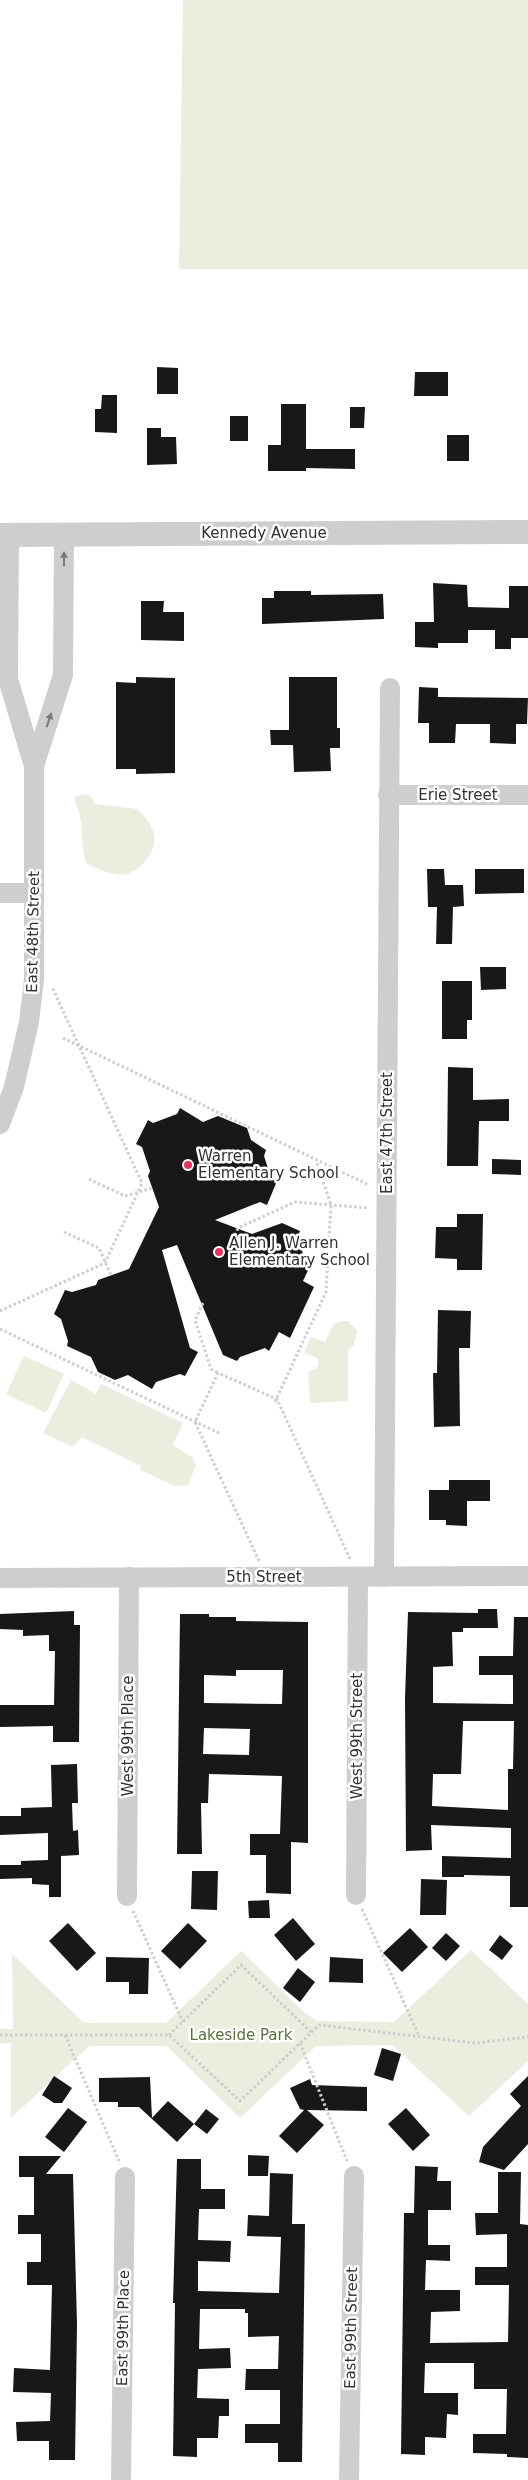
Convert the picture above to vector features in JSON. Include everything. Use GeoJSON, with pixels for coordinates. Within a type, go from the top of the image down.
{"type":"FeatureCollection","features":[{"type":"Feature","properties":{"kind":"street","name":"Kennedy Avenue"},"geometry":{"type":"LineString","coordinates":[[4,535],[528,532]]}},
{"type":"Feature","properties":{"kind":"street","name":"East 48th Street"},"geometry":{"type":"LineString","coordinates":[[0,1124],[14,1087],[29,1022],[34,978],[34,766],[8,679],[4,535]]}},
{"type":"Feature","properties":{"kind":"street","name":"East 48th Street"},"geometry":{"type":"LineString","coordinates":[[34,766],[63,675],[64,535]]}},
{"type":"Feature","properties":{"kind":"street","name":"East 47th Street"},"geometry":{"type":"LineString","coordinates":[[384,1577],[390,688]]}},
{"type":"Feature","properties":{"kind":"street","name":"Erie Street"},"geometry":{"type":"LineString","coordinates":[[388,795],[528,795]]}},
{"type":"Feature","properties":{"kind":"street"},"geometry":{"type":"LineString","coordinates":[[0,893],[34,893]]}},
{"type":"Feature","properties":{"kind":"street","name":"5th Street"},"geometry":{"type":"LineString","coordinates":[[0,1578],[528,1576]]}},
{"type":"Feature","properties":{"kind":"street","name":"West 99th Place"},"geometry":{"type":"LineString","coordinates":[[127,1896],[129,1577]]}},
{"type":"Feature","properties":{"kind":"street","name":"West 99th Street"},"geometry":{"type":"LineString","coordinates":[[356,1895],[358,1577]]}},
{"type":"Feature","properties":{"kind":"street","name":"East 99th Street"},"geometry":{"type":"LineString","coordinates":[[349,2480],[354,2176]]}},
{"type":"Feature","properties":{"kind":"street","name":"East 99th Place"},"geometry":{"type":"LineString","coordinates":[[121,2480],[125,2177]]}},
{"type":"Feature","properties":{"kind":"path"},"geometry":{"type":"LineString","coordinates":[[0,1311],[105,1263],[142,1183],[51,983]]}},
{"type":"Feature","properties":{"kind":"path"},"geometry":{"type":"LineString","coordinates":[[63,1038],[316,1160],[387,1201]]}},
{"type":"Feature","properties":{"kind":"path"},"geometry":{"type":"LineString","coordinates":[[276,1401],[326,1292],[331,1205],[316,1160]]}},
{"type":"Feature","properties":{"kind":"path"},"geometry":{"type":"LineString","coordinates":[[89,1179],[125,1196],[152,1188]]}},
{"type":"Feature","properties":{"kind":"path"},"geometry":{"type":"LineString","coordinates":[[233,1240],[238,1228],[295,1202],[331,1205],[387,1201]]}},
{"type":"Feature","properties":{"kind":"path"},"geometry":{"type":"LineString","coordinates":[[64,1232],[99,1248],[111,1275]]}},
{"type":"Feature","properties":{"kind":"path"},"geometry":{"type":"LineString","coordinates":[[203,1303],[195,1320],[211,1369],[276,1401],[358,1577]]}},
{"type":"Feature","properties":{"kind":"path"},"geometry":{"type":"LineString","coordinates":[[0,1329],[219,1434]]}},
{"type":"Feature","properties":{"kind":"path"},"geometry":{"type":"LineString","coordinates":[[218,1373],[195,1422],[266,1577]]}},
{"type":"Feature","properties":{"kind":"path"},"geometry":{"type":"LineString","coordinates":[[356,1895],[419,2037]]}},
{"type":"Feature","properties":{"kind":"path"},"geometry":{"type":"LineString","coordinates":[[127,1896],[183,2022]]}},
{"type":"Feature","properties":{"kind":"path"},"geometry":{"type":"LineString","coordinates":[[169,2036],[241,1965],[311,2032]]}},
{"type":"Feature","properties":{"kind":"path"},"geometry":{"type":"LineString","coordinates":[[0,2035],[169,2036],[240,2101],[319,2025],[475,2043],[527,2039]]}},
{"type":"Feature","properties":{"kind":"path"},"geometry":{"type":"LineString","coordinates":[[65,2035],[125,2177]]}},
{"type":"Feature","properties":{"kind":"path"},"geometry":{"type":"LineString","coordinates":[[300,2043],[354,2176]]}},
{"type":"Feature","properties":{"kind":"green space"},"geometry":{"type":"Polygon","coordinates":[[[183,0],[528,0],[528,269],[179,269],[183,0]]]}},
{"type":"Feature","properties":{"kind":"green space"},"geometry":{"type":"Polygon","coordinates":[[[83,794],[91,796],[95,804],[138,809],[148,821],[154,835],[153,847],[147,859],[138,868],[122,875],[106,872],[86,863],[80,816],[75,797],[83,794]]]}},
{"type":"Feature","properties":{"kind":"green space"},"geometry":{"type":"Polygon","coordinates":[[[341,1321],[348,1321],[357,1331],[354,1345],[348,1349],[348,1401],[310,1403],[308,1372],[317,1368],[319,1363],[317,1358],[304,1352],[311,1337],[325,1342],[333,1325],[341,1321]]]}},
{"type":"Feature","properties":{"kind":"green space"},"geometry":{"type":"Polygon","coordinates":[[[24,1356],[64,1374],[46,1413],[6,1394],[24,1356]]]}},
{"type":"Feature","properties":{"kind":"green space"},"geometry":{"type":"Polygon","coordinates":[[[71,1380],[96,1394],[101,1384],[183,1423],[173,1445],[192,1457],[196,1465],[188,1485],[175,1486],[140,1470],[141,1466],[82,1437],[73,1447],[43,1433],[71,1380]]]}},
{"type":"Feature","properties":{"kind":"green space","name":"Lakeside Park"},"geometry":{"type":"Polygon","coordinates":[[[471,1950],[528,2004],[528,2061],[469,2116],[392,2045],[316,2046],[240,2118],[167,2046],[89,2046],[11,2118],[11,2043],[0,2043],[0,2029],[13,2029],[12,1954],[83,2022],[166,2023],[241,1951],[304,2012],[317,2021],[394,2022],[471,1950]]]}},
{"type":"Feature","properties":{"kind":"building"},"geometry":{"type":"Polygon","coordinates":[[[157,367],[178,368],[178,394],[157,394],[157,367]]]}},
{"type":"Feature","properties":{"kind":"building"},"geometry":{"type":"Polygon","coordinates":[[[415,372],[448,372],[448,396],[414,396],[415,372]]]}},
{"type":"Feature","properties":{"kind":"building"},"geometry":{"type":"Polygon","coordinates":[[[102,395],[117,395],[117,433],[95,432],[95,409],[101,409],[102,395]]]}},
{"type":"Feature","properties":{"kind":"building"},"geometry":{"type":"Polygon","coordinates":[[[281,404],[306,404],[306,449],[355,449],[355,469],[306,468],[306,471],[268,471],[268,445],[281,445],[281,404]]]}},
{"type":"Feature","properties":{"kind":"building"},"geometry":{"type":"Polygon","coordinates":[[[350,407],[365,407],[364,428],[350,428],[350,407]]]}},
{"type":"Feature","properties":{"kind":"building"},"geometry":{"type":"Polygon","coordinates":[[[230,416],[248,416],[248,441],[230,441],[230,416]]]}},
{"type":"Feature","properties":{"kind":"building"},"geometry":{"type":"Polygon","coordinates":[[[147,428],[161,428],[161,437],[176,437],[177,464],[147,465],[147,428]]]}},
{"type":"Feature","properties":{"kind":"building"},"geometry":{"type":"Polygon","coordinates":[[[447,435],[469,435],[469,461],[447,461],[447,435]]]}},
{"type":"Feature","properties":{"kind":"building"},"geometry":{"type":"Polygon","coordinates":[[[433,583],[467,585],[468,607],[509,608],[509,586],[528,586],[528,638],[511,638],[511,649],[495,649],[495,630],[468,630],[468,643],[438,643],[438,648],[415,647],[415,622],[434,622],[433,583]]]}},
{"type":"Feature","properties":{"kind":"building"},"geometry":{"type":"Polygon","coordinates":[[[274,591],[311,591],[311,595],[383,594],[384,619],[262,624],[262,598],[274,598],[274,591]]]}},
{"type":"Feature","properties":{"kind":"building"},"geometry":{"type":"Polygon","coordinates":[[[141,601],[164,601],[163,612],[184,612],[184,641],[141,640],[141,601]]]}},
{"type":"Feature","properties":{"kind":"building"},"geometry":{"type":"Polygon","coordinates":[[[136,677],[175,678],[175,773],[136,774],[136,769],[116,769],[116,682],[136,683],[136,677]]]}},
{"type":"Feature","properties":{"kind":"building"},"geometry":{"type":"Polygon","coordinates":[[[289,677],[337,677],[337,728],[340,728],[340,748],[330,748],[331,771],[294,772],[293,745],[271,745],[270,730],[289,730],[289,677]]]}},
{"type":"Feature","properties":{"kind":"building"},"geometry":{"type":"Polygon","coordinates":[[[419,687],[438,688],[438,697],[528,698],[527,724],[516,724],[516,744],[490,743],[490,724],[456,724],[455,743],[429,743],[429,723],[418,723],[419,687]]]}},
{"type":"Feature","properties":{"kind":"building"},"geometry":{"type":"Polygon","coordinates":[[[427,869],[444,869],[445,885],[463,885],[464,906],[453,907],[452,944],[436,944],[437,907],[428,907],[427,869]]]}},
{"type":"Feature","properties":{"kind":"building"},"geometry":{"type":"Polygon","coordinates":[[[475,869],[524,869],[524,893],[475,894],[475,869]]]}},
{"type":"Feature","properties":{"kind":"building"},"geometry":{"type":"Polygon","coordinates":[[[480,967],[506,967],[506,989],[481,990],[480,967]]]}},
{"type":"Feature","properties":{"kind":"building"},"geometry":{"type":"Polygon","coordinates":[[[442,981],[472,981],[472,1020],[467,1020],[467,1039],[442,1039],[442,981]]]}},
{"type":"Feature","properties":{"kind":"building"},"geometry":{"type":"Polygon","coordinates":[[[448,1067],[473,1068],[473,1100],[509,1099],[509,1121],[479,1121],[478,1166],[447,1166],[448,1067]]]}},
{"type":"Feature","properties":{"kind":"building","name":"Allen J. Warren Elementary School"},"geometry":{"type":"Polygon","coordinates":[[[180,1108],[203,1122],[218,1116],[247,1128],[251,1140],[266,1150],[264,1156],[271,1178],[277,1181],[267,1205],[260,1202],[215,1220],[252,1234],[282,1223],[300,1231],[298,1237],[305,1261],[311,1264],[303,1281],[314,1287],[290,1338],[279,1332],[269,1351],[265,1348],[240,1357],[237,1361],[223,1355],[177,1245],[162,1250],[190,1348],[198,1352],[185,1376],[180,1374],[156,1382],[152,1389],[128,1375],[115,1380],[98,1372],[91,1357],[67,1346],[68,1341],[61,1319],[54,1314],[65,1290],[72,1292],[96,1285],[98,1280],[129,1269],[159,1207],[148,1176],[150,1171],[142,1147],[136,1144],[148,1120],[153,1123],[177,1114],[180,1108]]]}},
{"type":"Feature","properties":{"kind":"building"},"geometry":{"type":"Polygon","coordinates":[[[492,1159],[521,1160],[521,1175],[492,1174],[492,1159]]]}},
{"type":"Feature","properties":{"kind":"building"},"geometry":{"type":"Polygon","coordinates":[[[457,1214],[483,1214],[482,1270],[457,1270],[457,1259],[435,1258],[436,1227],[457,1227],[457,1214]]]}},
{"type":"Feature","properties":{"kind":"building"},"geometry":{"type":"Polygon","coordinates":[[[438,1310],[471,1311],[470,1348],[459,1348],[460,1426],[434,1427],[433,1373],[437,1373],[438,1310]]]}},
{"type":"Feature","properties":{"kind":"building"},"geometry":{"type":"Polygon","coordinates":[[[449,1480],[490,1480],[490,1501],[467,1501],[467,1526],[446,1525],[446,1520],[429,1520],[429,1490],[449,1490],[449,1480]]]}},
{"type":"Feature","properties":{"kind":"building"},"geometry":{"type":"Polygon","coordinates":[[[478,1609],[497,1609],[498,1628],[463,1628],[463,1632],[452,1632],[453,1666],[433,1667],[433,1703],[513,1704],[513,1675],[479,1675],[479,1656],[513,1656],[514,1617],[528,1617],[528,1907],[510,1907],[510,1876],[464,1875],[464,1877],[442,1877],[442,1856],[511,1858],[511,1828],[431,1825],[432,1850],[406,1851],[405,1698],[408,1612],[478,1613],[478,1609]],[[463,1721],[461,1774],[433,1774],[432,1806],[508,1810],[508,1769],[513,1769],[514,1721],[463,1721]]]}},
{"type":"Feature","properties":{"kind":"building"},"geometry":{"type":"Polygon","coordinates":[[[74,1611],[74,1625],[80,1625],[79,1742],[53,1742],[53,1726],[0,1727],[0,1705],[54,1705],[55,1651],[49,1651],[49,1635],[23,1636],[23,1630],[0,1629],[0,1614],[74,1611]]]}},
{"type":"Feature","properties":{"kind":"building"},"geometry":{"type":"Polygon","coordinates":[[[180,1614],[209,1614],[209,1617],[236,1617],[236,1621],[308,1622],[308,1843],[291,1842],[291,1894],[266,1893],[266,1855],[250,1855],[250,1834],[280,1834],[282,1776],[209,1774],[208,1803],[201,1803],[202,1854],[177,1854],[180,1614]],[[236,1670],[236,1676],[204,1675],[204,1703],[282,1704],[283,1670],[236,1670]],[[204,1728],[203,1754],[249,1755],[250,1729],[204,1728]]]}},
{"type":"Feature","properties":{"kind":"building"},"geometry":{"type":"Polygon","coordinates":[[[77,1764],[78,1803],[72,1803],[73,1831],[78,1830],[79,1855],[61,1856],[61,1897],[49,1897],[49,1885],[32,1884],[32,1878],[0,1879],[0,1865],[21,1865],[21,1861],[48,1860],[48,1833],[0,1835],[0,1816],[21,1816],[21,1808],[52,1807],[51,1765],[77,1764]]]}},
{"type":"Feature","properties":{"kind":"building"},"geometry":{"type":"Polygon","coordinates":[[[192,1871],[218,1871],[217,1910],[191,1909],[192,1871]]]}},
{"type":"Feature","properties":{"kind":"building"},"geometry":{"type":"Polygon","coordinates":[[[421,1879],[447,1880],[446,1915],[420,1915],[421,1879]]]}},
{"type":"Feature","properties":{"kind":"building"},"geometry":{"type":"Polygon","coordinates":[[[269,1900],[270,1918],[249,1918],[248,1901],[269,1900]]]}},
{"type":"Feature","properties":{"kind":"building"},"geometry":{"type":"Polygon","coordinates":[[[293,1918],[315,1944],[296,1961],[274,1935],[293,1918]]]}},
{"type":"Feature","properties":{"kind":"building"},"geometry":{"type":"Polygon","coordinates":[[[68,1923],[96,1953],[77,1971],[49,1941],[68,1923]]]}},
{"type":"Feature","properties":{"kind":"building"},"geometry":{"type":"Polygon","coordinates":[[[188,1923],[207,1941],[180,1969],[161,1951],[188,1923]]]}},
{"type":"Feature","properties":{"kind":"building"},"geometry":{"type":"Polygon","coordinates":[[[410,1928],[428,1947],[402,1972],[383,1953],[410,1928]]]}},
{"type":"Feature","properties":{"kind":"building"},"geometry":{"type":"Polygon","coordinates":[[[446,1933],[460,1946],[446,1961],[432,1948],[446,1933]]]}},
{"type":"Feature","properties":{"kind":"building"},"geometry":{"type":"Polygon","coordinates":[[[500,1935],[513,1946],[502,1960],[489,1950],[500,1935]]]}},
{"type":"Feature","properties":{"kind":"building"},"geometry":{"type":"Polygon","coordinates":[[[106,1957],[149,1958],[148,1994],[129,1994],[129,1982],[106,1982],[106,1957]]]}},
{"type":"Feature","properties":{"kind":"building"},"geometry":{"type":"Polygon","coordinates":[[[330,1957],[363,1959],[363,1983],[329,1982],[330,1957]]]}},
{"type":"Feature","properties":{"kind":"building"},"geometry":{"type":"Polygon","coordinates":[[[298,1968],[315,1982],[300,2002],[283,1988],[298,1968]]]}},
{"type":"Feature","properties":{"kind":"building"},"geometry":{"type":"Polygon","coordinates":[[[382,2048],[401,2054],[393,2081],[374,2075],[382,2048]]]}},
{"type":"Feature","properties":{"kind":"building"},"geometry":{"type":"Polygon","coordinates":[[[54,2076],[72,2088],[62,2103],[54,2103],[42,2095],[54,2076]]]}},
{"type":"Feature","properties":{"kind":"building"},"geometry":{"type":"Polygon","coordinates":[[[528,2076],[528,2144],[504,2170],[479,2162],[483,2147],[521,2106],[510,2094],[528,2076]]]}},
{"type":"Feature","properties":{"kind":"building"},"geometry":{"type":"Polygon","coordinates":[[[150,2077],[152,2118],[168,2101],[194,2124],[177,2142],[139,2107],[118,2107],[118,2102],[99,2102],[99,2078],[150,2077]]]}},
{"type":"Feature","properties":{"kind":"building"},"geometry":{"type":"Polygon","coordinates":[[[310,2079],[312,2085],[367,2087],[367,2111],[307,2110],[324,2125],[297,2153],[279,2136],[304,2110],[300,2109],[290,2088],[310,2079]]]}},
{"type":"Feature","properties":{"kind":"building"},"geometry":{"type":"Polygon","coordinates":[[[68,2108],[87,2122],[64,2152],[45,2137],[68,2108]]]}},
{"type":"Feature","properties":{"kind":"building"},"geometry":{"type":"Polygon","coordinates":[[[406,2108],[430,2135],[413,2151],[388,2124],[406,2108]]]}},
{"type":"Feature","properties":{"kind":"building"},"geometry":{"type":"Polygon","coordinates":[[[206,2109],[219,2119],[207,2134],[194,2124],[206,2109]]]}},
{"type":"Feature","properties":{"kind":"building"},"geometry":{"type":"Polygon","coordinates":[[[248,2155],[269,2156],[268,2176],[248,2176],[248,2155]]]}},
{"type":"Feature","properties":{"kind":"building"},"geometry":{"type":"Polygon","coordinates":[[[19,2156],[61,2156],[46,2174],[73,2174],[77,2324],[75,2460],[49,2460],[49,2441],[17,2441],[16,2422],[50,2421],[51,2393],[13,2392],[14,2368],[50,2370],[52,2285],[27,2285],[27,2262],[41,2262],[41,2234],[18,2234],[18,2215],[34,2215],[34,2177],[19,2177],[19,2156]]]}},
{"type":"Feature","properties":{"kind":"building"},"geometry":{"type":"Polygon","coordinates":[[[177,2159],[201,2159],[201,2189],[225,2189],[225,2209],[199,2209],[198,2240],[231,2241],[230,2262],[198,2261],[198,2291],[279,2293],[281,2237],[247,2236],[248,2215],[269,2216],[270,2173],[293,2174],[292,2224],[305,2224],[302,2462],[278,2462],[278,2443],[245,2443],[245,2424],[280,2424],[280,2390],[245,2390],[246,2369],[278,2369],[279,2336],[248,2337],[248,2313],[245,2313],[245,2309],[200,2309],[199,2349],[230,2348],[231,2368],[198,2369],[197,2398],[229,2399],[229,2416],[219,2416],[218,2438],[197,2438],[197,2457],[173,2456],[175,2303],[173,2303],[177,2159]]]}},
{"type":"Feature","properties":{"kind":"building"},"geometry":{"type":"Polygon","coordinates":[[[415,2166],[438,2167],[437,2181],[451,2181],[451,2210],[428,2210],[428,2245],[450,2245],[450,2261],[426,2260],[425,2290],[460,2290],[460,2311],[431,2312],[430,2343],[508,2342],[509,2285],[475,2285],[475,2267],[507,2267],[507,2234],[476,2235],[475,2213],[498,2213],[498,2172],[521,2172],[520,2224],[528,2225],[528,2458],[507,2457],[507,2454],[473,2453],[473,2434],[506,2434],[507,2389],[474,2389],[474,2363],[425,2363],[424,2393],[458,2393],[458,2415],[447,2414],[446,2438],[425,2437],[425,2455],[401,2454],[404,2213],[414,2213],[415,2166]]]}},
{"type":"Feature","properties":{"kind":"place","name":"Warren Elementary School"},"geometry":{"type":"Point","coordinates":[188,1165]}},
{"type":"Feature","properties":{"kind":"place","name":"Allen J. Warren Elementary School"},"geometry":{"type":"Point","coordinates":[219,1252]}}]}
